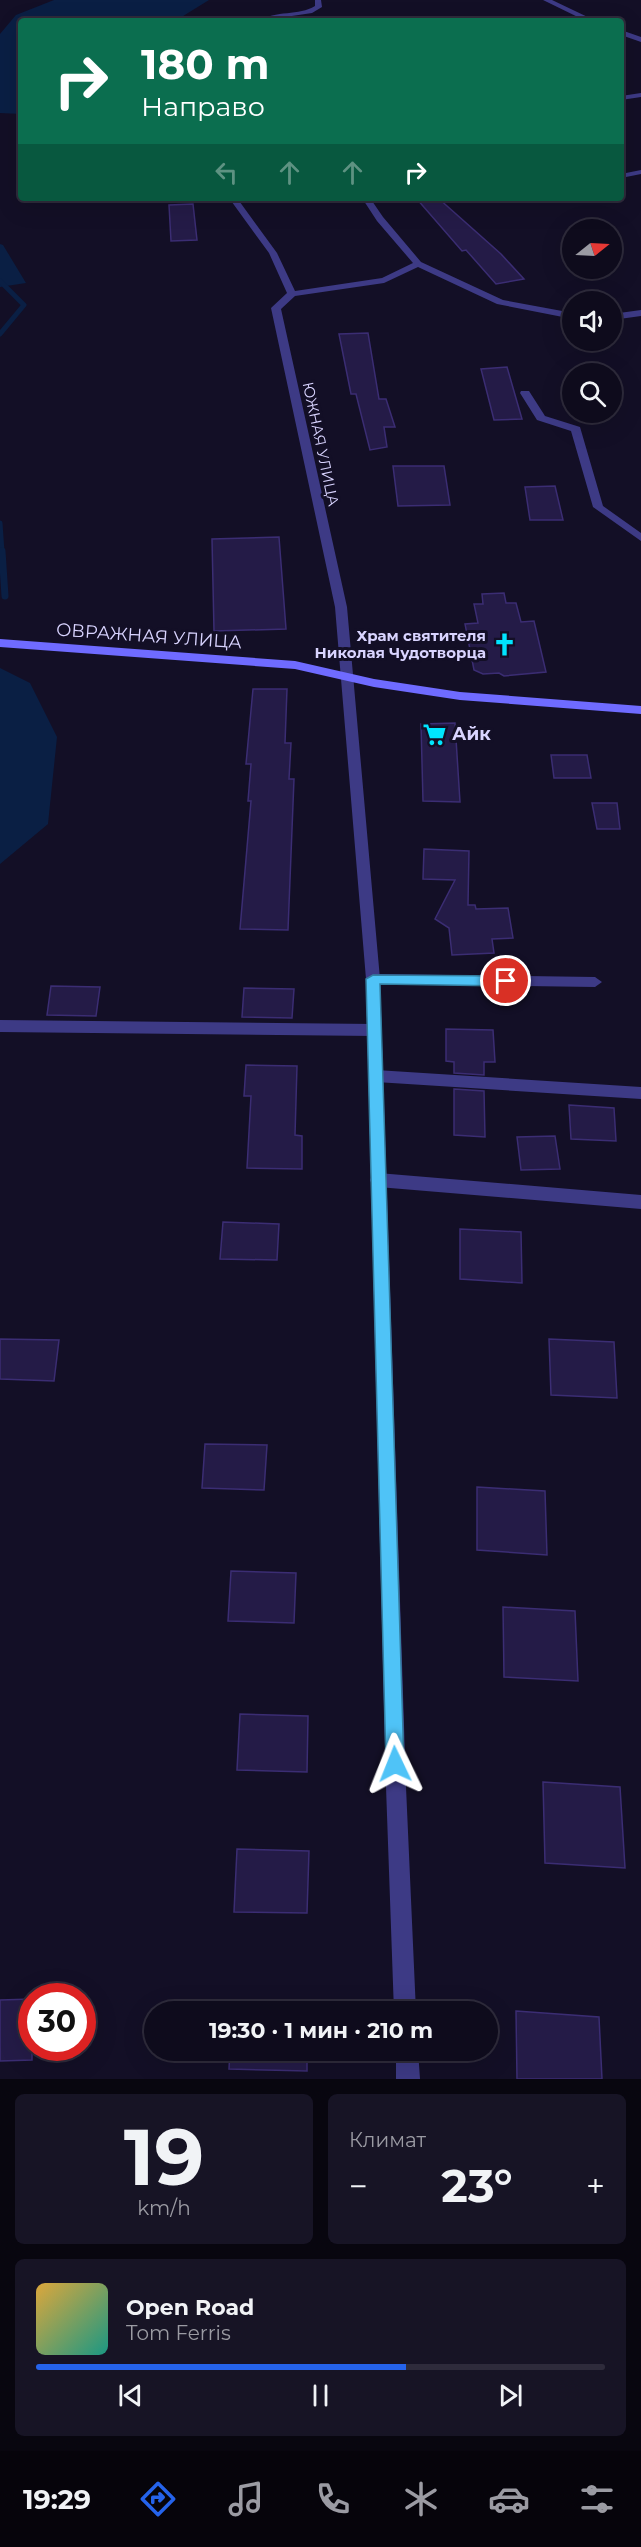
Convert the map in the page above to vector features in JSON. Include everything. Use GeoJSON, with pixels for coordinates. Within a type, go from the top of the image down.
{"type":"FeatureCollection","features":[{"type":"Feature","properties":{"kind":"street"},"geometry":{"type":"LineString","coordinates":[[271,18],[283,14],[312,11],[319,7],[318,0]]}},
{"type":"Feature","properties":{"kind":"street"},"geometry":{"type":"LineString","coordinates":[[546,0],[585,18]]}},
{"type":"Feature","properties":{"kind":"street"},"geometry":{"type":"LineString","coordinates":[[624,33],[641,40]]}},
{"type":"Feature","properties":{"kind":"street"},"geometry":{"type":"LineString","coordinates":[[624,97],[641,94]]}},
{"type":"Feature","properties":{"kind":"street"},"geometry":{"type":"LineString","coordinates":[[624,175],[641,172]]}},
{"type":"Feature","properties":{"kind":"street"},"geometry":{"type":"LineString","coordinates":[[235,201],[273,253],[292,294],[384,280],[418,264]]}},
{"type":"Feature","properties":{"kind":"street"},"geometry":{"type":"LineString","coordinates":[[368,201],[418,264],[500,302],[562,314]]}},
{"type":"Feature","properties":{"kind":"street","name":"ЮЖНАЯ УЛИЦА"},"geometry":{"type":"LineString","coordinates":[[292,294],[276,308],[341,607],[346,676]]}},
{"type":"Feature","properties":{"kind":"street"},"geometry":{"type":"LineString","coordinates":[[622,316],[641,313]]}},
{"type":"Feature","properties":{"kind":"street"},"geometry":{"type":"LineString","coordinates":[[525,393],[541,418],[576,429],[598,507],[641,538]]}},
{"type":"Feature","properties":{"kind":"street","name":"ОВРАЖНАЯ УЛИЦА"},"geometry":{"type":"LineString","coordinates":[[0,643],[295,665],[374,683],[460,696],[641,710]]}},
{"type":"Feature","properties":{"kind":"street"},"geometry":{"type":"LineString","coordinates":[[346,676],[373,979],[396,1787],[405,2001]]}},
{"type":"Feature","properties":{"kind":"street"},"geometry":{"type":"LineString","coordinates":[[373,979],[595,982]]}},
{"type":"Feature","properties":{"kind":"street"},"geometry":{"type":"LineString","coordinates":[[0,1026],[374,1030]]}},
{"type":"Feature","properties":{"kind":"street"},"geometry":{"type":"LineString","coordinates":[[376,1076],[641,1093]]}},
{"type":"Feature","properties":{"kind":"street"},"geometry":{"type":"LineString","coordinates":[[378,1180],[641,1202]]}},
{"type":"Feature","properties":{"kind":"street"},"geometry":{"type":"LineString","coordinates":[[407,2061],[408,2079]]}},
{"type":"Feature","properties":{"kind":"water"},"geometry":{"type":"Polygon","coordinates":[[[54,0],[209,0],[180,18],[18,18],[18,114],[0,113],[0,34],[16,15],[54,0]]]}},
{"type":"Feature","properties":{"kind":"water"},"geometry":{"type":"Polygon","coordinates":[[[0,244],[3,245],[26,283],[0,287],[0,244]]]}},
{"type":"Feature","properties":{"kind":"water"},"geometry":{"type":"Polygon","coordinates":[[[0,668],[30,683],[57,737],[48,824],[0,864],[0,668]]]}},
{"type":"Feature","properties":{"kind":"building"},"geometry":{"type":"Polygon","coordinates":[[[419,201],[441,201],[501,254],[524,279],[496,284],[466,250],[462,251],[419,201]]]}},
{"type":"Feature","properties":{"kind":"building"},"geometry":{"type":"Polygon","coordinates":[[[193,204],[197,240],[171,241],[169,205],[193,204]]]}},
{"type":"Feature","properties":{"kind":"building"},"geometry":{"type":"Polygon","coordinates":[[[368,333],[379,399],[386,399],[395,427],[384,427],[387,447],[370,450],[356,394],[351,394],[339,334],[368,333]]]}},
{"type":"Feature","properties":{"kind":"building"},"geometry":{"type":"Polygon","coordinates":[[[507,367],[522,419],[494,420],[481,369],[507,367]]]}},
{"type":"Feature","properties":{"kind":"building"},"geometry":{"type":"Polygon","coordinates":[[[393,466],[444,466],[450,505],[398,506],[393,466]]]}},
{"type":"Feature","properties":{"kind":"building"},"geometry":{"type":"Polygon","coordinates":[[[555,486],[563,520],[530,520],[525,487],[555,486]]]}},
{"type":"Feature","properties":{"kind":"building"},"geometry":{"type":"Polygon","coordinates":[[[279,537],[286,629],[214,631],[212,539],[279,537]]]}},
{"type":"Feature","properties":{"kind":"building","name":"Храм святителя Николая Чудотворца"},"geometry":{"type":"Polygon","coordinates":[[[504,593],[506,603],[516,603],[521,622],[534,621],[546,672],[504,676],[499,673],[483,674],[474,670],[465,624],[478,623],[474,604],[483,604],[482,594],[504,593]]]}},
{"type":"Feature","properties":{"kind":"building"},"geometry":{"type":"Polygon","coordinates":[[[253,689],[287,689],[285,743],[291,743],[289,779],[294,779],[288,930],[240,929],[251,801],[248,801],[251,764],[246,764],[253,689]]]}},
{"type":"Feature","properties":{"kind":"building"},"geometry":{"type":"Polygon","coordinates":[[[455,723],[460,802],[423,801],[421,724],[455,723]]]}},
{"type":"Feature","properties":{"kind":"building"},"geometry":{"type":"Polygon","coordinates":[[[551,755],[587,755],[591,778],[554,778],[551,755]]]}},
{"type":"Feature","properties":{"kind":"building"},"geometry":{"type":"Polygon","coordinates":[[[592,803],[617,803],[620,829],[597,829],[592,803]]]}},
{"type":"Feature","properties":{"kind":"building"},"geometry":{"type":"Polygon","coordinates":[[[424,849],[469,851],[468,905],[475,905],[476,909],[508,908],[513,938],[492,939],[494,953],[452,955],[449,928],[435,919],[455,880],[423,879],[424,849]]]}},
{"type":"Feature","properties":{"kind":"building"},"geometry":{"type":"Polygon","coordinates":[[[51,986],[100,987],[96,1016],[47,1015],[51,986]]]}},
{"type":"Feature","properties":{"kind":"building"},"geometry":{"type":"Polygon","coordinates":[[[244,988],[294,989],[292,1018],[242,1017],[244,988]]]}},
{"type":"Feature","properties":{"kind":"building"},"geometry":{"type":"Polygon","coordinates":[[[446,1029],[493,1030],[495,1062],[484,1062],[484,1075],[454,1073],[454,1062],[446,1061],[446,1029]]]}},
{"type":"Feature","properties":{"kind":"building"},"geometry":{"type":"Polygon","coordinates":[[[246,1065],[297,1066],[295,1135],[302,1136],[302,1169],[247,1168],[251,1096],[244,1096],[246,1065]]]}},
{"type":"Feature","properties":{"kind":"building"},"geometry":{"type":"Polygon","coordinates":[[[454,1089],[484,1091],[485,1137],[454,1135],[454,1089]]]}},
{"type":"Feature","properties":{"kind":"building"},"geometry":{"type":"Polygon","coordinates":[[[569,1105],[614,1108],[616,1141],[571,1139],[569,1105]]]}},
{"type":"Feature","properties":{"kind":"building"},"geometry":{"type":"Polygon","coordinates":[[[555,1136],[560,1169],[521,1170],[517,1137],[555,1136]]]}},
{"type":"Feature","properties":{"kind":"building"},"geometry":{"type":"Polygon","coordinates":[[[223,1222],[279,1224],[277,1260],[220,1259],[223,1222]]]}},
{"type":"Feature","properties":{"kind":"building"},"geometry":{"type":"Polygon","coordinates":[[[460,1229],[521,1232],[522,1283],[460,1279],[460,1229]]]}},
{"type":"Feature","properties":{"kind":"building"},"geometry":{"type":"Polygon","coordinates":[[[0,1339],[59,1340],[54,1381],[0,1379],[0,1339]]]}},
{"type":"Feature","properties":{"kind":"building"},"geometry":{"type":"Polygon","coordinates":[[[549,1339],[614,1342],[617,1398],[551,1395],[549,1339]]]}},
{"type":"Feature","properties":{"kind":"building"},"geometry":{"type":"Polygon","coordinates":[[[205,1444],[267,1445],[264,1490],[202,1488],[205,1444]]]}},
{"type":"Feature","properties":{"kind":"building"},"geometry":{"type":"Polygon","coordinates":[[[477,1487],[545,1491],[547,1555],[477,1550],[477,1487]]]}},
{"type":"Feature","properties":{"kind":"building"},"geometry":{"type":"Polygon","coordinates":[[[231,1571],[296,1573],[294,1623],[228,1621],[231,1571]]]}},
{"type":"Feature","properties":{"kind":"building"},"geometry":{"type":"Polygon","coordinates":[[[503,1607],[575,1611],[578,1681],[504,1677],[503,1607]]]}},
{"type":"Feature","properties":{"kind":"building"},"geometry":{"type":"Polygon","coordinates":[[[240,1714],[308,1716],[307,1772],[237,1770],[240,1714]]]}},
{"type":"Feature","properties":{"kind":"building"},"geometry":{"type":"Polygon","coordinates":[[[543,1782],[620,1787],[625,1868],[545,1863],[543,1782]]]}},
{"type":"Feature","properties":{"kind":"building"},"geometry":{"type":"Polygon","coordinates":[[[237,1849],[309,1851],[307,1913],[234,1912],[237,1849]]]}},
{"type":"Feature","properties":{"kind":"building"},"geometry":{"type":"Polygon","coordinates":[[[18,1999],[18,2060],[0,2061],[0,2000],[18,1999]]]}},
{"type":"Feature","properties":{"kind":"building"},"geometry":{"type":"Polygon","coordinates":[[[516,2011],[599,2017],[602,2079],[517,2079],[516,2011]]]}},
{"type":"Feature","properties":{"kind":"building"},"geometry":{"type":"Polygon","coordinates":[[[229,2061],[307,2061],[307,2071],[229,2069],[229,2061]]]}},
{"type":"Feature","properties":{"kind":"waterway"},"geometry":{"type":"LineString","coordinates":[[0,281],[24,305],[0,334]]}},
{"type":"Feature","properties":{"kind":"waterway"},"geometry":{"type":"LineString","coordinates":[[0,523],[2,552]]}},
{"type":"Feature","properties":{"kind":"waterway"},"geometry":{"type":"LineString","coordinates":[[2,551],[5,596]]}},
{"type":"Feature","properties":{"kind":"place","name":"Храм святителя Николая Чудотворца"},"geometry":{"type":"Point","coordinates":[504,644]}},
{"type":"Feature","properties":{"kind":"place","name":"Айк"},"geometry":{"type":"Point","coordinates":[434,734]}},
{"type":"Feature","properties":{"kind":"route"},"geometry":{"type":"LineString","coordinates":[[395,1764],[373,979],[506,981]]}}]}
